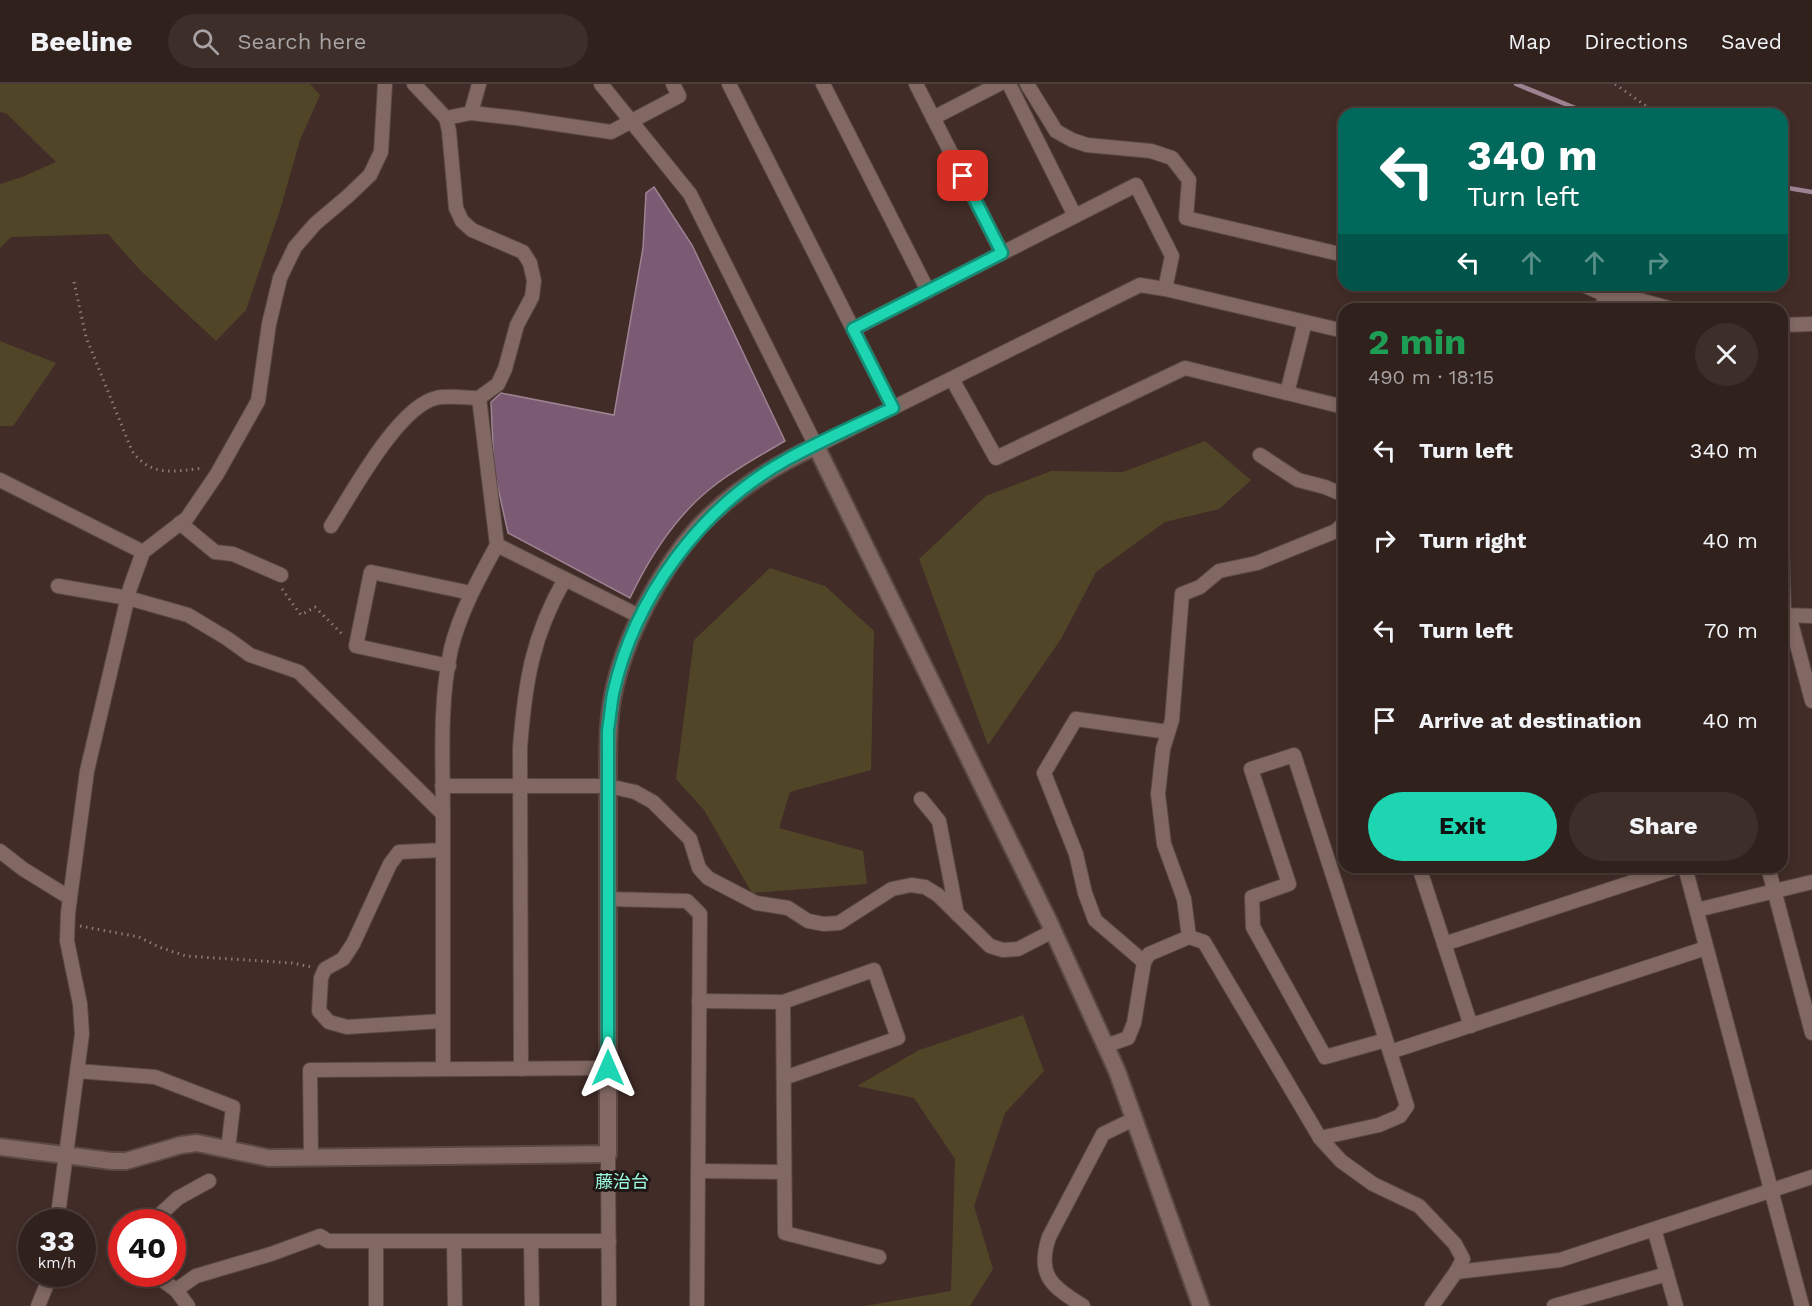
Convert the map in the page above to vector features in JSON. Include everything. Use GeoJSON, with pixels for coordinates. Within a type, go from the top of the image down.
{"type":"FeatureCollection","features":[{"type":"Feature","properties":{"kind":"street"},"geometry":{"type":"LineString","coordinates":[[59,1209],[82,1034],[80,1004],[67,941],[70,898],[87,771],[128,598],[143,552],[187,518],[221,466],[258,400],[269,324],[280,278],[295,247],[315,224],[370,175],[381,152],[385,84]]}},
{"type":"Feature","properties":{"kind":"street"},"geometry":{"type":"LineString","coordinates":[[331,526],[376,454],[414,409],[436,398],[478,398],[498,384],[505,369],[517,325],[532,297],[534,280],[530,263],[523,252],[472,230],[462,221],[456,208],[446,118],[414,84]]}},
{"type":"Feature","properties":{"kind":"street"},"geometry":{"type":"LineString","coordinates":[[471,113],[479,84]]}},
{"type":"Feature","properties":{"kind":"street"},"geometry":{"type":"LineString","coordinates":[[601,84],[690,194],[816,446],[1053,931],[1117,1071],[1202,1306]]}},
{"type":"Feature","properties":{"kind":"street"},"geometry":{"type":"LineString","coordinates":[[446,118],[471,113],[516,117],[610,132],[679,96],[673,84]]}},
{"type":"Feature","properties":{"kind":"street"},"geometry":{"type":"LineString","coordinates":[[729,84],[893,408]]}},
{"type":"Feature","properties":{"kind":"street"},"geometry":{"type":"LineString","coordinates":[[823,84],[928,291]]}},
{"type":"Feature","properties":{"kind":"street"},"geometry":{"type":"LineString","coordinates":[[916,84],[1002,253]]}},
{"type":"Feature","properties":{"kind":"street"},"geometry":{"type":"LineString","coordinates":[[933,118],[999,84]]}},
{"type":"Feature","properties":{"kind":"street"},"geometry":{"type":"LineString","coordinates":[[1009,84],[1075,216]]}},
{"type":"Feature","properties":{"kind":"street"},"geometry":{"type":"LineString","coordinates":[[1026,84],[1056,131],[1072,140],[1087,145],[1151,151],[1172,158],[1189,180],[1186,218],[1338,254]]}},
{"type":"Feature","properties":{"kind":"street"},"geometry":{"type":"LineString","coordinates":[[853,329],[1136,185],[1172,256],[1165,289]]}},
{"type":"Feature","properties":{"kind":"street"},"geometry":{"type":"LineString","coordinates":[[609,1306],[608,730],[613,694],[623,660],[641,616],[674,560],[697,529],[726,503],[784,461],[1140,285],[1338,330]]}},
{"type":"Feature","properties":{"kind":"street"},"geometry":{"type":"LineString","coordinates":[[1597,291],[1606,295],[1618,294],[1650,303]]}},
{"type":"Feature","properties":{"kind":"street"},"geometry":{"type":"LineString","coordinates":[[1603,303],[1606,295]]}},
{"type":"Feature","properties":{"kind":"street"},"geometry":{"type":"LineString","coordinates":[[1287,393],[1305,322]]}},
{"type":"Feature","properties":{"kind":"street"},"geometry":{"type":"LineString","coordinates":[[1788,325],[1812,324]]}},
{"type":"Feature","properties":{"kind":"street"},"geometry":{"type":"LineString","coordinates":[[952,379],[996,458],[1185,368],[1338,406]]}},
{"type":"Feature","properties":{"kind":"street"},"geometry":{"type":"LineString","coordinates":[[443,1069],[442,786],[445,685],[452,648],[471,593],[497,545],[478,398]]}},
{"type":"Feature","properties":{"kind":"street"},"geometry":{"type":"LineString","coordinates":[[1260,455],[1298,480],[1338,492]]}},
{"type":"Feature","properties":{"kind":"street"},"geometry":{"type":"LineString","coordinates":[[0,480],[143,552]]}},
{"type":"Feature","properties":{"kind":"street"},"geometry":{"type":"LineString","coordinates":[[180,523],[215,552],[233,554],[281,575]]}},
{"type":"Feature","properties":{"kind":"street"},"geometry":{"type":"LineString","coordinates":[[1189,937],[1184,899],[1164,844],[1158,794],[1163,749],[1172,720],[1182,594],[1200,587],[1220,571],[1257,563],[1338,529]]}},
{"type":"Feature","properties":{"kind":"street"},"geometry":{"type":"LineString","coordinates":[[497,545],[641,616]]}},
{"type":"Feature","properties":{"kind":"street"},"geometry":{"type":"LineString","coordinates":[[449,666],[356,646],[371,572],[471,593]]}},
{"type":"Feature","properties":{"kind":"street"},"geometry":{"type":"LineString","coordinates":[[521,1069],[520,748],[524,699],[530,664],[554,598],[565,579]]}},
{"type":"Feature","properties":{"kind":"street"},"geometry":{"type":"LineString","coordinates":[[58,586],[128,598],[188,615],[250,655],[299,672],[443,814]]}},
{"type":"Feature","properties":{"kind":"street"},"geometry":{"type":"LineString","coordinates":[[1788,615],[1812,616]]}},
{"type":"Feature","properties":{"kind":"street"},"geometry":{"type":"LineString","coordinates":[[1788,625],[1812,701]]}},
{"type":"Feature","properties":{"kind":"street"},"geometry":{"type":"LineString","coordinates":[[1144,962],[1095,920],[1085,893],[1076,854],[1044,773],[1076,719],[1168,732]]}},
{"type":"Feature","properties":{"kind":"street"},"geometry":{"type":"LineString","coordinates":[[1320,1138],[1379,1125],[1400,1116],[1407,1106],[1388,1046],[1294,755],[1251,769],[1289,885],[1252,897],[1253,927],[1325,1057],[1388,1046],[1471,1026],[1706,948]]}},
{"type":"Feature","properties":{"kind":"street"},"geometry":{"type":"LineString","coordinates":[[442,786],[608,786],[635,792],[653,802],[690,839],[699,868],[708,878],[756,903],[788,908],[808,921],[824,924],[839,923],[892,889],[910,885],[925,888],[938,895],[990,946],[1003,950],[1018,949],[1053,931]]}},
{"type":"Feature","properties":{"kind":"street"},"geometry":{"type":"LineString","coordinates":[[921,800],[939,821],[957,914]]}},
{"type":"Feature","properties":{"kind":"street"},"geometry":{"type":"LineString","coordinates":[[0,850],[23,869],[70,898]]}},
{"type":"Feature","properties":{"kind":"street"},"geometry":{"type":"LineString","coordinates":[[443,850],[399,852],[390,864],[353,944],[343,959],[325,969],[321,978],[319,1011],[329,1022],[347,1027],[443,1021]]}},
{"type":"Feature","properties":{"kind":"street"},"geometry":{"type":"LineString","coordinates":[[1421,873],[1471,1026]]}},
{"type":"Feature","properties":{"kind":"street"},"geometry":{"type":"LineString","coordinates":[[1444,944],[1660,873]]}},
{"type":"Feature","properties":{"kind":"street"},"geometry":{"type":"LineString","coordinates":[[1687,873],[1802,1306]]}},
{"type":"Feature","properties":{"kind":"street"},"geometry":{"type":"LineString","coordinates":[[1770,873],[1812,1033]]}},
{"type":"Feature","properties":{"kind":"street"},"geometry":{"type":"LineString","coordinates":[[1696,910],[1812,882]]}},
{"type":"Feature","properties":{"kind":"street"},"geometry":{"type":"LineString","coordinates":[[608,898],[687,901],[700,914],[697,1306]]}},
{"type":"Feature","properties":{"kind":"street"},"geometry":{"type":"LineString","coordinates":[[1105,1046],[1128,1038],[1134,1023],[1144,962],[1149,954],[1189,937],[1204,942],[1320,1138],[1341,1161],[1372,1184],[1419,1206],[1455,1244],[1463,1259],[1432,1306]]}},
{"type":"Feature","properties":{"kind":"street"},"geometry":{"type":"LineString","coordinates":[[699,1001],[783,1002],[874,970],[898,1038],[784,1078]]}},
{"type":"Feature","properties":{"kind":"street"},"geometry":{"type":"LineString","coordinates":[[783,1002],[784,1233],[879,1257]]}},
{"type":"Feature","properties":{"kind":"street"},"geometry":{"type":"LineString","coordinates":[[310,1158],[310,1070],[608,1068]]}},
{"type":"Feature","properties":{"kind":"street"},"geometry":{"type":"LineString","coordinates":[[77,1071],[155,1077],[233,1107],[228,1149]]}},
{"type":"Feature","properties":{"kind":"street"},"geometry":{"type":"LineString","coordinates":[[1083,1306],[1061,1292],[1051,1282],[1043,1254],[1049,1237],[1103,1134],[1134,1119]]}},
{"type":"Feature","properties":{"kind":"street"},"geometry":{"type":"LineString","coordinates":[[0,1147],[126,1161],[181,1145],[197,1143],[269,1158],[608,1154]]}},
{"type":"Feature","properties":{"kind":"street"},"geometry":{"type":"LineString","coordinates":[[698,1171],[784,1172]]}},
{"type":"Feature","properties":{"kind":"street"},"geometry":{"type":"LineString","coordinates":[[1456,1272],[1560,1260],[1812,1177]]}},
{"type":"Feature","properties":{"kind":"street"},"geometry":{"type":"LineString","coordinates":[[166,1209],[178,1198],[209,1181]]}},
{"type":"Feature","properties":{"kind":"street"},"geometry":{"type":"LineString","coordinates":[[1654,1229],[1676,1306]]}},
{"type":"Feature","properties":{"kind":"street"},"geometry":{"type":"LineString","coordinates":[[176,1290],[196,1276],[271,1254],[320,1236],[328,1241],[609,1241]]}},
{"type":"Feature","properties":{"kind":"street"},"geometry":{"type":"LineString","coordinates":[[375,1241],[376,1306]]}},
{"type":"Feature","properties":{"kind":"street"},"geometry":{"type":"LineString","coordinates":[[454,1241],[455,1306]]}},
{"type":"Feature","properties":{"kind":"street"},"geometry":{"type":"LineString","coordinates":[[531,1241],[531,1306]]}},
{"type":"Feature","properties":{"kind":"street"},"geometry":{"type":"LineString","coordinates":[[1554,1306],[1667,1274]]}},
{"type":"Feature","properties":{"kind":"street"},"geometry":{"type":"LineString","coordinates":[[38,1306],[46,1287]]}},
{"type":"Feature","properties":{"kind":"street"},"geometry":{"type":"LineString","coordinates":[[172,1287],[188,1306]]}},
{"type":"Feature","properties":{"kind":"path"},"geometry":{"type":"LineString","coordinates":[[1615,84],[1647,108]]}},
{"type":"Feature","properties":{"kind":"path"},"geometry":{"type":"LineString","coordinates":[[74,282],[87,338],[132,451],[140,462],[151,468],[167,472],[221,466]]}},
{"type":"Feature","properties":{"kind":"path"},"geometry":{"type":"LineString","coordinates":[[281,575],[278,584],[302,615],[315,607],[343,634],[342,643],[345,652],[356,646]]}},
{"type":"Feature","properties":{"kind":"path"},"geometry":{"type":"LineString","coordinates":[[68,924],[139,937],[186,956],[292,963],[325,969]]}},
{"type":"Feature","properties":{"kind":"shaded area"},"geometry":{"type":"Polygon","coordinates":[[[0,84],[310,84],[320,95],[300,140],[281,207],[246,310],[216,341],[140,270],[108,234],[11,237],[0,248],[0,184],[56,162],[7,114],[0,112],[0,84]]]}},
{"type":"Feature","properties":{"kind":"shaded area"},"geometry":{"type":"Polygon","coordinates":[[[654,187],[692,245],[785,441],[723,479],[689,509],[656,551],[630,598],[508,533],[494,470],[491,402],[501,393],[614,415],[643,248],[646,193],[654,187]]]}},
{"type":"Feature","properties":{"kind":"shaded area"},"geometry":{"type":"Polygon","coordinates":[[[0,341],[56,363],[13,426],[0,426],[0,341]]]}},
{"type":"Feature","properties":{"kind":"shaded area"},"geometry":{"type":"Polygon","coordinates":[[[1205,441],[1251,480],[1219,509],[1165,522],[1096,572],[1061,639],[988,745],[919,559],[986,496],[1051,471],[1123,472],[1205,441]]]}},
{"type":"Feature","properties":{"kind":"shaded area"},"geometry":{"type":"Polygon","coordinates":[[[770,568],[825,586],[874,631],[871,770],[790,792],[779,828],[863,851],[867,884],[752,893],[704,810],[676,779],[694,640],[770,568]]]}},
{"type":"Feature","properties":{"kind":"shaded area"},"geometry":{"type":"Polygon","coordinates":[[[1023,1015],[1044,1071],[1005,1113],[974,1206],[993,1269],[970,1306],[864,1306],[951,1291],[955,1159],[914,1098],[857,1086],[919,1050],[1023,1015]]]}},
{"type":"Feature","properties":{"kind":"waterway"},"geometry":{"type":"LineString","coordinates":[[1516,84],[1575,108]]}},
{"type":"Feature","properties":{"kind":"waterway"},"geometry":{"type":"LineString","coordinates":[[1788,188],[1812,192]]}},
{"type":"Feature","properties":{"kind":"district","name":"藤治台"},"geometry":{"type":"Point","coordinates":[622,1182]}},
{"type":"Feature","properties":{"kind":"route"},"geometry":{"type":"LineString","coordinates":[[608,1068],[608,730],[613,694],[636,627],[674,560],[697,529],[726,503],[784,461],[893,408],[853,329],[1002,253],[963,176]]}}]}
